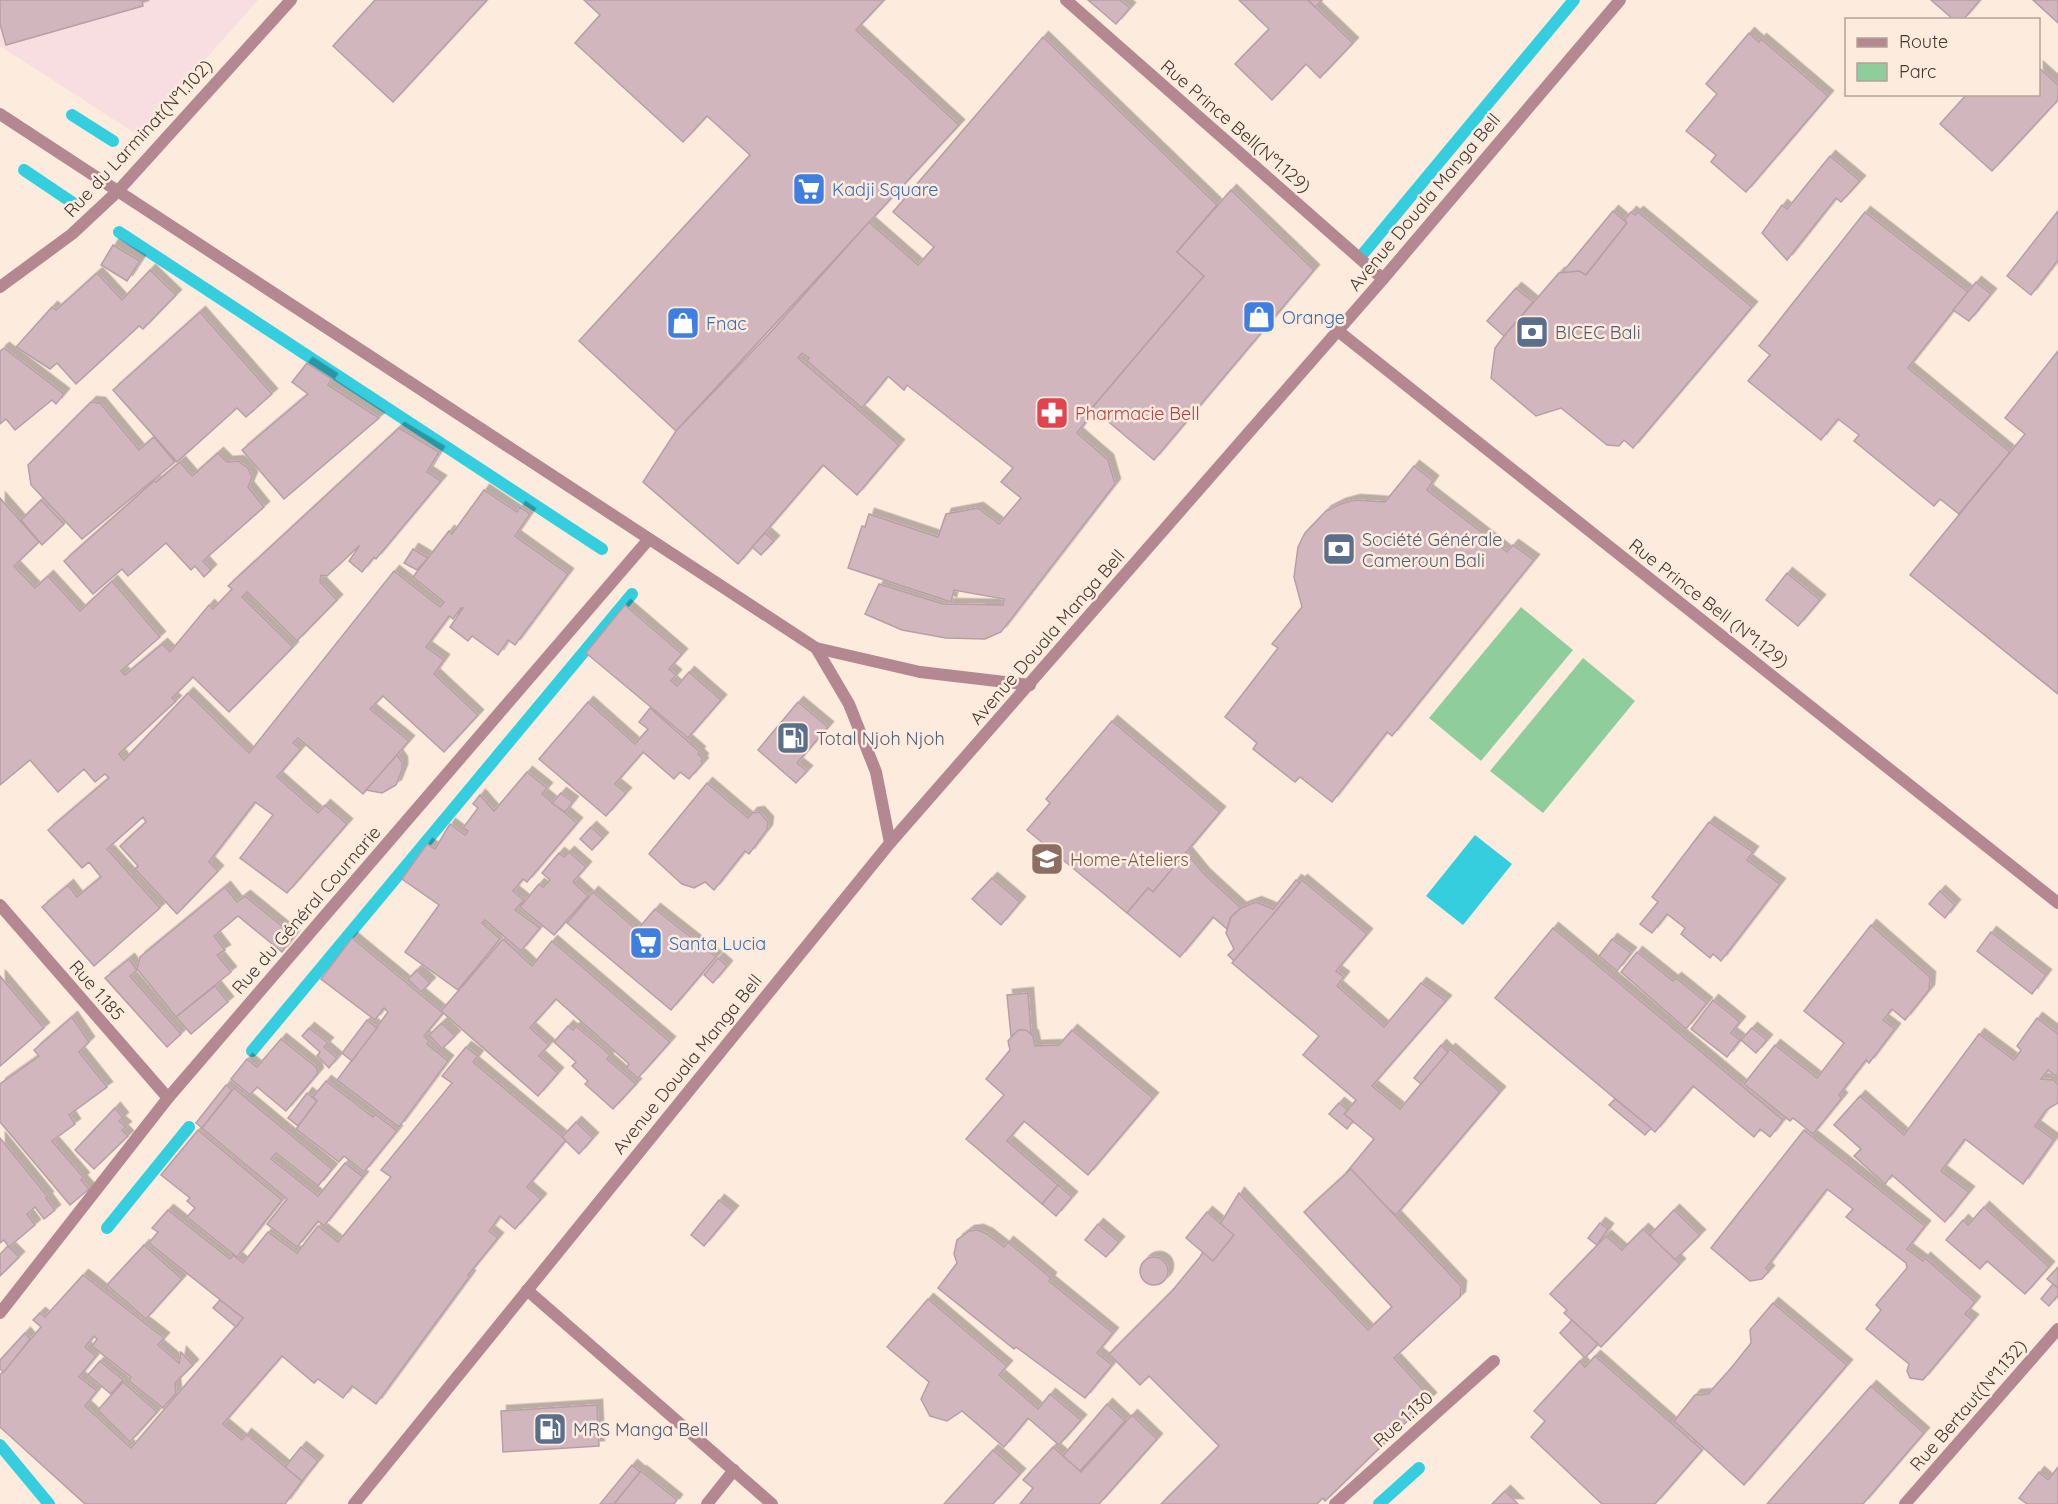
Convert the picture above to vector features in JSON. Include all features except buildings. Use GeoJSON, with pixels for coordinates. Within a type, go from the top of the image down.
{"type":"FeatureCollection","features":[{"type":"Feature","properties":{"kind":"street","name":"Rue du Larminat(N°1.102)"},"geometry":{"type":"LineString","coordinates":[[0,287],[72,234],[118,191],[291,0]]}},
{"type":"Feature","properties":{"kind":"street","name":"Rue Prince Bell(N°1.129)"},"geometry":{"type":"LineString","coordinates":[[1066,0],[1383,279]]}},
{"type":"Feature","properties":{"kind":"street","name":"Avenue Douala Manga Bell"},"geometry":{"type":"LineString","coordinates":[[354,1504],[890,843],[1338,331],[1620,0]]}},
{"type":"Feature","properties":{"kind":"street"},"geometry":{"type":"LineString","coordinates":[[0,114],[816,648],[920,672],[1030,685]]}},
{"type":"Feature","properties":{"kind":"street","name":"Rue Prince Bell (N°1.129)"},"geometry":{"type":"LineString","coordinates":[[1338,331],[2058,903]]}},
{"type":"Feature","properties":{"kind":"street","name":"Rue du Général Cournarie"},"geometry":{"type":"LineString","coordinates":[[0,1313],[168,1098],[649,539]]}},
{"type":"Feature","properties":{"kind":"street"},"geometry":{"type":"LineString","coordinates":[[816,648],[849,704],[876,772],[890,843]]}},
{"type":"Feature","properties":{"kind":"street","name":"Rue 1.185"},"geometry":{"type":"LineString","coordinates":[[0,905],[168,1098]]}},
{"type":"Feature","properties":{"kind":"street"},"geometry":{"type":"LineString","coordinates":[[526,1290],[772,1504]]}},
{"type":"Feature","properties":{"kind":"street","name":"Rue Bertaut(N°1.132)"},"geometry":{"type":"LineString","coordinates":[[1905,1504],[2058,1329]]}},
{"type":"Feature","properties":{"kind":"street","name":"Rue 1.130"},"geometry":{"type":"LineString","coordinates":[[1335,1504],[1494,1361]]}},
{"type":"Feature","properties":{"kind":"street"},"geometry":{"type":"LineString","coordinates":[[707,1504],[734,1470]]}},
{"type":"Feature","properties":{"kind":"shaded area"},"geometry":{"type":"Polygon","coordinates":[[[0,0],[258,0],[138,135],[0,46],[0,0]]]}},
{"type":"Feature","properties":{"kind":"green space"},"geometry":{"type":"Polygon","coordinates":[[[1521,607],[1573,650],[1481,761],[1429,718],[1521,607]]]}},
{"type":"Feature","properties":{"kind":"green space"},"geometry":{"type":"Polygon","coordinates":[[[1583,658],[1635,701],[1543,813],[1490,771],[1583,658]]]}},
{"type":"Feature","properties":{"kind":"water"},"geometry":{"type":"Polygon","coordinates":[[[1475,835],[1512,864],[1463,925],[1426,896],[1475,835]]]}},
{"type":"Feature","properties":{"kind":"waterway"},"geometry":{"type":"LineString","coordinates":[[1362,255],[1574,0]]}},
{"type":"Feature","properties":{"kind":"waterway"},"geometry":{"type":"LineString","coordinates":[[72,115],[113,141]]}},
{"type":"Feature","properties":{"kind":"waterway"},"geometry":{"type":"LineString","coordinates":[[24,170],[73,203]]}},
{"type":"Feature","properties":{"kind":"waterway"},"geometry":{"type":"LineString","coordinates":[[119,232],[602,549]]}},
{"type":"Feature","properties":{"kind":"waterway"},"geometry":{"type":"LineString","coordinates":[[252,1051],[632,594]]}},
{"type":"Feature","properties":{"kind":"waterway"},"geometry":{"type":"LineString","coordinates":[[107,1228],[189,1127]]}},
{"type":"Feature","properties":{"kind":"waterway"},"geometry":{"type":"LineString","coordinates":[[0,1445],[49,1504]]}},
{"type":"Feature","properties":{"kind":"waterway"},"geometry":{"type":"LineString","coordinates":[[1379,1504],[1419,1468]]}},
{"type":"Feature","properties":{"kind":"place","name":"Kadji Square"},"geometry":{"type":"Point","coordinates":[809,189]}},
{"type":"Feature","properties":{"kind":"place","name":"Orange"},"geometry":{"type":"Point","coordinates":[1259,317]}},
{"type":"Feature","properties":{"kind":"place","name":"Fnac"},"geometry":{"type":"Point","coordinates":[683,323]}},
{"type":"Feature","properties":{"kind":"place","name":"BICEC Bali"},"geometry":{"type":"Point","coordinates":[1532,332]}},
{"type":"Feature","properties":{"kind":"place","name":"Pharmacie Bell"},"geometry":{"type":"Point","coordinates":[1052,413]}},
{"type":"Feature","properties":{"kind":"place","name":"Société Générale Cameroun Bali"},"geometry":{"type":"Point","coordinates":[1339,549]}},
{"type":"Feature","properties":{"kind":"place","name":"Total Njoh Njoh"},"geometry":{"type":"Point","coordinates":[793,738]}},
{"type":"Feature","properties":{"kind":"place","name":"Home-Ateliers"},"geometry":{"type":"Point","coordinates":[1047,859]}},
{"type":"Feature","properties":{"kind":"place","name":"Santa Lucia"},"geometry":{"type":"Point","coordinates":[646,943]}},
{"type":"Feature","properties":{"kind":"place","name":"MRS Manga Bell"},"geometry":{"type":"Point","coordinates":[550,1429]}}]}
